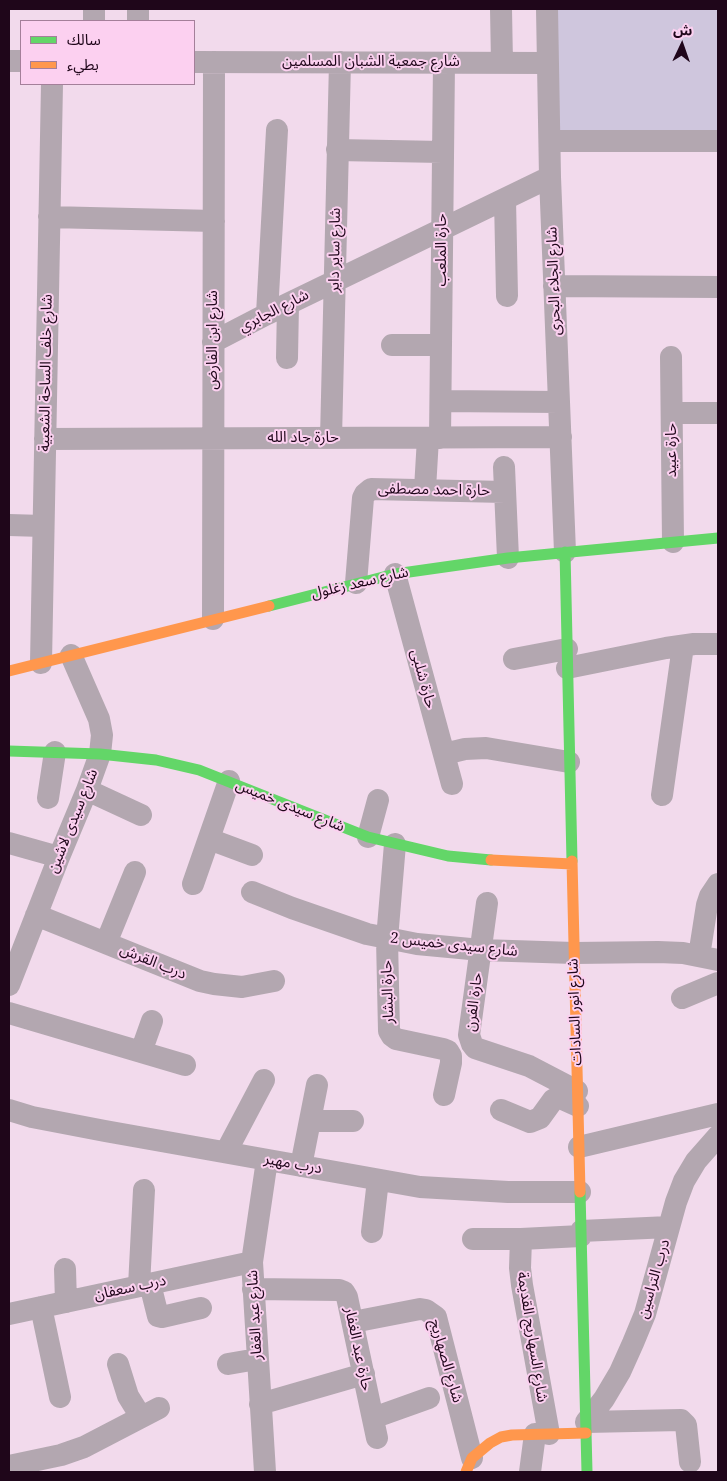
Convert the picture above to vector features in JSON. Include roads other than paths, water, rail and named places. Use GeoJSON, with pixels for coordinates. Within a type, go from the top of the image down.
{"type":"FeatureCollection","features":[{"type":"Feature","properties":{"kind":"street"},"geometry":{"type":"LineString","coordinates":[[501,9],[502,63]]}},
{"type":"Feature","properties":{"kind":"street","name":"شارع الجلاء البحرى"},"geometry":{"type":"LineString","coordinates":[[547,9],[550,177],[565,552]]}},
{"type":"Feature","properties":{"kind":"street","name":"شارع جمعية الشبان المسلمين"},"geometry":{"type":"LineString","coordinates":[[204,62],[548,63]]}},
{"type":"Feature","properties":{"kind":"street","name":"شارع ابن الفارض"},"geometry":{"type":"LineString","coordinates":[[204,62],[214,221],[213,619]]}},
{"type":"Feature","properties":{"kind":"street","name":"شارع ساير داير"},"geometry":{"type":"LineString","coordinates":[[331,438],[340,62]]}},
{"type":"Feature","properties":{"kind":"street","name":"حارة الملعب"},"geometry":{"type":"LineString","coordinates":[[425,489],[440,401],[444,63]]}},
{"type":"Feature","properties":{"kind":"street","name":"شارع خلف الساحة الشعبية"},"geometry":{"type":"LineString","coordinates":[[41,663],[52,85]]}},
{"type":"Feature","properties":{"kind":"street"},"geometry":{"type":"LineString","coordinates":[[267,314],[277,130]]}},
{"type":"Feature","properties":{"kind":"street"},"geometry":{"type":"LineString","coordinates":[[550,141],[718,141]]}},
{"type":"Feature","properties":{"kind":"street"},"geometry":{"type":"LineString","coordinates":[[338,150],[442,152]]}},
{"type":"Feature","properties":{"kind":"street","name":"شارع الجابري"},"geometry":{"type":"LineString","coordinates":[[214,342],[267,314],[550,177]]}},
{"type":"Feature","properties":{"kind":"street"},"geometry":{"type":"LineString","coordinates":[[505,199],[507,296]]}},
{"type":"Feature","properties":{"kind":"street"},"geometry":{"type":"LineString","coordinates":[[49,217],[214,221]]}},
{"type":"Feature","properties":{"kind":"street"},"geometry":{"type":"LineString","coordinates":[[554,286],[718,287]]}},
{"type":"Feature","properties":{"kind":"street"},"geometry":{"type":"LineString","coordinates":[[287,358],[288,304]]}},
{"type":"Feature","properties":{"kind":"street"},"geometry":{"type":"LineString","coordinates":[[392,345],[441,345]]}},
{"type":"Feature","properties":{"kind":"street","name":"حارة عبيد"},"geometry":{"type":"LineString","coordinates":[[671,358],[673,542]]}},
{"type":"Feature","properties":{"kind":"street"},"geometry":{"type":"LineString","coordinates":[[440,401],[559,402]]}},
{"type":"Feature","properties":{"kind":"street"},"geometry":{"type":"LineString","coordinates":[[672,413],[718,413]]}},
{"type":"Feature","properties":{"kind":"street","name":"حارة جاد الله"},"geometry":{"type":"LineString","coordinates":[[45,439],[561,437]]}},
{"type":"Feature","properties":{"kind":"street"},"geometry":{"type":"LineString","coordinates":[[504,466],[508,558]]}},
{"type":"Feature","properties":{"kind":"street","name":"حارة احمد مصطفى"},"geometry":{"type":"LineString","coordinates":[[356,583],[365,494],[375,488],[505,492]]}},
{"type":"Feature","properties":{"kind":"street"},"geometry":{"type":"LineString","coordinates":[[9,524],[43,526]]}},
{"type":"Feature","properties":{"kind":"street","name":"شارع سعد زغلول"},"geometry":{"type":"LineString","coordinates":[[9,671],[395,574],[508,558],[718,538]]}},
{"type":"Feature","properties":{"kind":"street","name":"شارع انور السادات"},"geometry":{"type":"LineString","coordinates":[[565,552],[587,1472]]}},
{"type":"Feature","properties":{"kind":"street","name":"حارة شلبى"},"geometry":{"type":"LineString","coordinates":[[395,574],[452,784]]}},
{"type":"Feature","properties":{"kind":"street"},"geometry":{"type":"LineString","coordinates":[[514,659],[567,659],[718,644]]}},
{"type":"Feature","properties":{"kind":"street"},"geometry":{"type":"LineString","coordinates":[[662,795],[683,646]]}},
{"type":"Feature","properties":{"kind":"street","name":"شارع سيدى لاشين"},"geometry":{"type":"LineString","coordinates":[[9,985],[100,754],[102,735],[99,719],[71,655]]}},
{"type":"Feature","properties":{"kind":"street"},"geometry":{"type":"LineString","coordinates":[[444,754],[465,749],[486,748],[570,762]]}},
{"type":"Feature","properties":{"kind":"street","name":"شارع سيدى خميس"},"geometry":{"type":"LineString","coordinates":[[9,751],[100,754],[156,760],[199,770],[368,837],[395,844],[448,856],[507,862],[572,864]]}},
{"type":"Feature","properties":{"kind":"street"},"geometry":{"type":"LineString","coordinates":[[48,798],[56,752]]}},
{"type":"Feature","properties":{"kind":"street"},"geometry":{"type":"LineString","coordinates":[[193,884],[229,782]]}},
{"type":"Feature","properties":{"kind":"street"},"geometry":{"type":"LineString","coordinates":[[87,790],[142,815]]}},
{"type":"Feature","properties":{"kind":"street"},"geometry":{"type":"LineString","coordinates":[[368,837],[378,800]]}},
{"type":"Feature","properties":{"kind":"street"},"geometry":{"type":"LineString","coordinates":[[209,839],[252,855]]}},
{"type":"Feature","properties":{"kind":"street"},"geometry":{"type":"LineString","coordinates":[[9,843],[59,857]]}},
{"type":"Feature","properties":{"kind":"street","name":"حارة البشار"},"geometry":{"type":"LineString","coordinates":[[395,844],[387,939],[389,1031],[396,1039],[448,1051],[451,1056],[451,1062],[444,1095]]}},
{"type":"Feature","properties":{"kind":"street"},"geometry":{"type":"LineString","coordinates":[[106,943],[135,872]]}},
{"type":"Feature","properties":{"kind":"street"},"geometry":{"type":"LineString","coordinates":[[709,958],[707,905],[710,896],[718,884]]}},
{"type":"Feature","properties":{"kind":"street","name":"شارع سيدى خميس 2"},"geometry":{"type":"LineString","coordinates":[[252,892],[320,919],[367,934],[417,944],[481,950],[574,953],[658,952],[709,958]]}},
{"type":"Feature","properties":{"kind":"street","name":"حارة الفرن"},"geometry":{"type":"LineString","coordinates":[[487,903],[470,1035],[472,1044],[480,1050],[529,1066],[578,1098]]}},
{"type":"Feature","properties":{"kind":"street","name":"درب القرش"},"geometry":{"type":"LineString","coordinates":[[36,915],[187,976],[214,984],[242,987],[274,982]]}},
{"type":"Feature","properties":{"kind":"street"},"geometry":{"type":"LineString","coordinates":[[682,998],[718,984]]}},
{"type":"Feature","properties":{"kind":"street"},"geometry":{"type":"LineString","coordinates":[[9,1013],[185,1065]]}},
{"type":"Feature","properties":{"kind":"street"},"geometry":{"type":"LineString","coordinates":[[141,1052],[152,1021]]}},
{"type":"Feature","properties":{"kind":"street"},"geometry":{"type":"LineString","coordinates":[[226,1152],[264,1080]]}},
{"type":"Feature","properties":{"kind":"street"},"geometry":{"type":"LineString","coordinates":[[302,1166],[317,1085]]}},
{"type":"Feature","properties":{"kind":"street"},"geometry":{"type":"LineString","coordinates":[[501,1110],[530,1122],[540,1118],[553,1100],[558,1097],[578,1098]]}},
{"type":"Feature","properties":{"kind":"street","name":"درب مهير"},"geometry":{"type":"LineString","coordinates":[[9,1110],[32,1117],[105,1132],[378,1180],[430,1187],[508,1192],[580,1192]]}},
{"type":"Feature","properties":{"kind":"street"},"geometry":{"type":"LineString","coordinates":[[579,1147],[718,1114]]}},
{"type":"Feature","properties":{"kind":"street"},"geometry":{"type":"LineString","coordinates":[[311,1121],[353,1121]]}},
{"type":"Feature","properties":{"kind":"street","name":"درب التراسين"},"geometry":{"type":"LineString","coordinates":[[586,1427],[620,1372],[645,1314],[676,1202],[684,1181],[696,1161],[718,1136]]}},
{"type":"Feature","properties":{"kind":"street","name":"شارع عبد الغفار"},"geometry":{"type":"LineString","coordinates":[[265,1472],[252,1262],[267,1160]]}},
{"type":"Feature","properties":{"kind":"street"},"geometry":{"type":"LineString","coordinates":[[372,1232],[378,1180]]}},
{"type":"Feature","properties":{"kind":"street"},"geometry":{"type":"LineString","coordinates":[[144,1190],[144,1285],[158,1316],[201,1308]]}},
{"type":"Feature","properties":{"kind":"street"},"geometry":{"type":"LineString","coordinates":[[473,1239],[521,1239],[581,1233],[669,1228]]}},
{"type":"Feature","properties":{"kind":"street","name":"شارع السهاريج القديمة"},"geometry":{"type":"LineString","coordinates":[[521,1239],[520,1268],[542,1434],[530,1472]]}},
{"type":"Feature","properties":{"kind":"street","name":"درب سعفان"},"geometry":{"type":"LineString","coordinates":[[9,1314],[252,1262]]}},
{"type":"Feature","properties":{"kind":"street"},"geometry":{"type":"LineString","coordinates":[[65,1269],[66,1302]]}},
{"type":"Feature","properties":{"kind":"street","name":"حارة عبد الغفار"},"geometry":{"type":"LineString","coordinates":[[253,1289],[339,1290],[344,1292],[353,1322],[375,1428],[429,1398]]}},
{"type":"Feature","properties":{"kind":"street"},"geometry":{"type":"LineString","coordinates":[[41,1307],[60,1397]]}},
{"type":"Feature","properties":{"kind":"street","name":"شارع الصهاريج"},"geometry":{"type":"LineString","coordinates":[[353,1322],[420,1309],[426,1310],[436,1317],[469,1465]]}},
{"type":"Feature","properties":{"kind":"street"},"geometry":{"type":"LineString","coordinates":[[228,1364],[258,1360]]}},
{"type":"Feature","properties":{"kind":"street"},"geometry":{"type":"LineString","coordinates":[[9,1466],[62,1455],[84,1447],[150,1413],[128,1396],[118,1364]]}},
{"type":"Feature","properties":{"kind":"street"},"geometry":{"type":"LineString","coordinates":[[260,1404],[364,1374]]}},
{"type":"Feature","properties":{"kind":"street"},"geometry":{"type":"LineString","coordinates":[[469,1465],[490,1443],[500,1437],[542,1434],[586,1427],[682,1420],[686,1424],[690,1462]]}}]}
